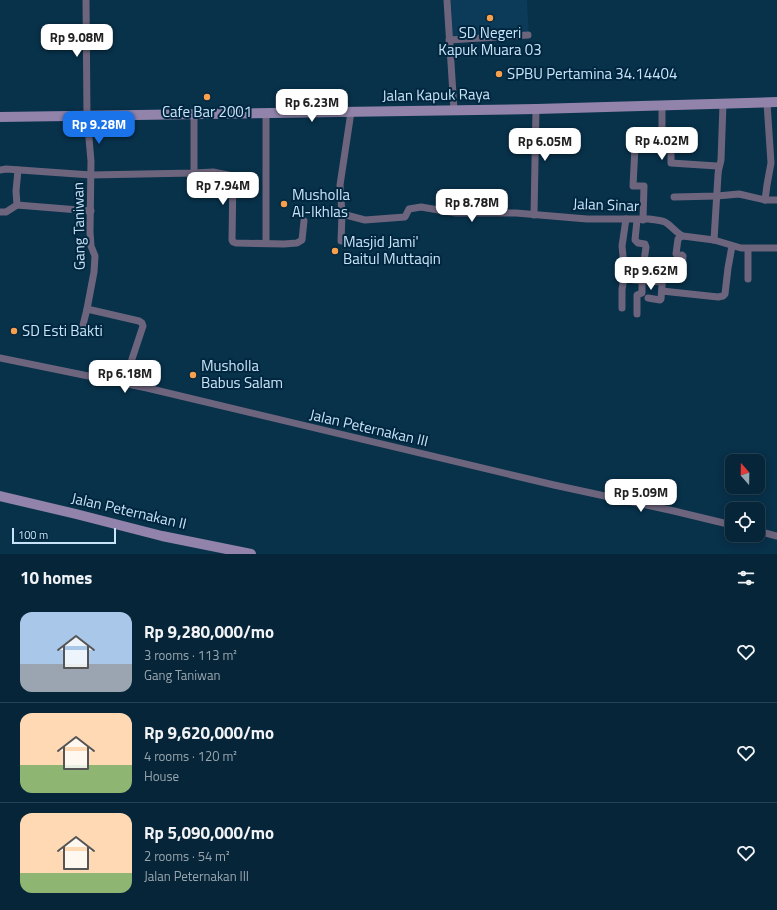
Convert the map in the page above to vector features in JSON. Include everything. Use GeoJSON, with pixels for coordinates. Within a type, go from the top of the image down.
{"type":"FeatureCollection","features":[{"type":"Feature","properties":{"kind":"main road","name":"Jalan Kapuk Raya"},"geometry":{"type":"LineString","coordinates":[[0,118],[536,109],[772,102]]}},
{"type":"Feature","properties":{"kind":"main road","name":"Jalan Peternakan II"},"geometry":{"type":"LineString","coordinates":[[0,496],[162,536],[251,554]]}},
{"type":"Feature","properties":{"kind":"street","name":"Gang Taniwan"},"geometry":{"type":"LineString","coordinates":[[82,330],[94,272],[94,256],[91,246],[90,232],[92,175],[87,116],[86,0]]}},
{"type":"Feature","properties":{"kind":"street"},"geometry":{"type":"LineString","coordinates":[[446,0],[454,110]]}},
{"type":"Feature","properties":{"kind":"street"},"geometry":{"type":"LineString","coordinates":[[450,40],[528,35]]}},
{"type":"Feature","properties":{"kind":"street"},"geometry":{"type":"LineString","coordinates":[[765,200],[771,163],[772,102]]}},
{"type":"Feature","properties":{"kind":"street"},"geometry":{"type":"LineString","coordinates":[[714,240],[718,168],[721,160],[723,104]]}},
{"type":"Feature","properties":{"kind":"street"},"geometry":{"type":"LineString","coordinates":[[662,106],[662,144],[665,149],[670,150],[671,164],[717,166],[718,168]]}},
{"type":"Feature","properties":{"kind":"street"},"geometry":{"type":"LineString","coordinates":[[534,215],[536,109]]}},
{"type":"Feature","properties":{"kind":"street"},"geometry":{"type":"LineString","coordinates":[[341,241],[342,214],[340,185],[351,112]]}},
{"type":"Feature","properties":{"kind":"street"},"geometry":{"type":"LineString","coordinates":[[266,113],[266,244]]}},
{"type":"Feature","properties":{"kind":"street"},"geometry":{"type":"LineString","coordinates":[[194,173],[195,114]]}},
{"type":"Feature","properties":{"kind":"street"},"geometry":{"type":"LineString","coordinates":[[635,147],[633,186],[644,186],[640,220],[635,240],[638,243],[645,244],[646,247],[643,268],[634,268],[634,280],[662,282]]}},
{"type":"Feature","properties":{"kind":"street"},"geometry":{"type":"LineString","coordinates":[[0,170],[6,169],[92,175],[213,172],[233,176],[233,242],[266,244],[296,243],[302,240],[304,221]]}},
{"type":"Feature","properties":{"kind":"street"},"geometry":{"type":"LineString","coordinates":[[17,205],[16,191],[18,170]]}},
{"type":"Feature","properties":{"kind":"street"},"geometry":{"type":"LineString","coordinates":[[674,197],[739,194],[765,200],[777,200]]}},
{"type":"Feature","properties":{"kind":"street"},"geometry":{"type":"LineString","coordinates":[[0,212],[6,212],[17,205],[91,211]]}},
{"type":"Feature","properties":{"kind":"street","name":"Jalan Sinar"},"geometry":{"type":"LineString","coordinates":[[342,214],[366,220],[405,217],[409,209],[421,207],[456,213],[516,213],[587,219],[659,220],[665,222],[682,236]]}},
{"type":"Feature","properties":{"kind":"street"},"geometry":{"type":"LineString","coordinates":[[622,308],[622,289],[625,273],[622,271],[622,247],[626,219]]}},
{"type":"Feature","properties":{"kind":"street"},"geometry":{"type":"LineString","coordinates":[[648,298],[661,299],[664,272],[679,273],[682,271],[683,256],[678,256],[676,254],[678,239],[682,236],[714,240],[748,249],[777,248]]}},
{"type":"Feature","properties":{"kind":"street"},"geometry":{"type":"LineString","coordinates":[[662,291],[718,297],[723,296],[725,294],[732,246]]}},
{"type":"Feature","properties":{"kind":"street"},"geometry":{"type":"LineString","coordinates":[[748,249],[748,279]]}},
{"type":"Feature","properties":{"kind":"street"},"geometry":{"type":"LineString","coordinates":[[637,314],[637,295],[642,293],[642,280]]}},
{"type":"Feature","properties":{"kind":"street"},"geometry":{"type":"LineString","coordinates":[[87,309],[142,323],[143,326],[132,359],[126,385]]}},
{"type":"Feature","properties":{"kind":"street","name":"Jalan Peternakan III"},"geometry":{"type":"LineString","coordinates":[[0,358],[126,385],[147,388],[554,485],[725,523]]}},
{"type":"Feature","properties":{"kind":"street"},"geometry":{"type":"LineString","coordinates":[[765,533],[777,536]]}},
{"type":"Feature","properties":{"kind":"shaded area","name":"SD Negeri Kapuk Muara 03"},"geometry":{"type":"Polygon","coordinates":[[[451,0],[527,0],[529,35],[453,39],[451,0]]]}},
{"type":"Feature","properties":{"kind":"place","name":"SD Negeri Kapuk Muara 03"},"geometry":{"type":"Point","coordinates":[490,18]}},
{"type":"Feature","properties":{"kind":"place","name":"SPBU Pertamina 34.14404"},"geometry":{"type":"Point","coordinates":[499,74]}},
{"type":"Feature","properties":{"kind":"place","name":"Cafe Bar 2001"},"geometry":{"type":"Point","coordinates":[207,97]}},
{"type":"Feature","properties":{"kind":"place","name":"Musholla Al-Ikhlas"},"geometry":{"type":"Point","coordinates":[284,204]}},
{"type":"Feature","properties":{"kind":"place","name":"Masjid Jami' Baitul Muttaqin"},"geometry":{"type":"Point","coordinates":[335,251]}},
{"type":"Feature","properties":{"kind":"place","name":"SD Esti Bakti"},"geometry":{"type":"Point","coordinates":[14,331]}},
{"type":"Feature","properties":{"kind":"place","name":"Musholla Babus Salam"},"geometry":{"type":"Point","coordinates":[193,375]}}]}
